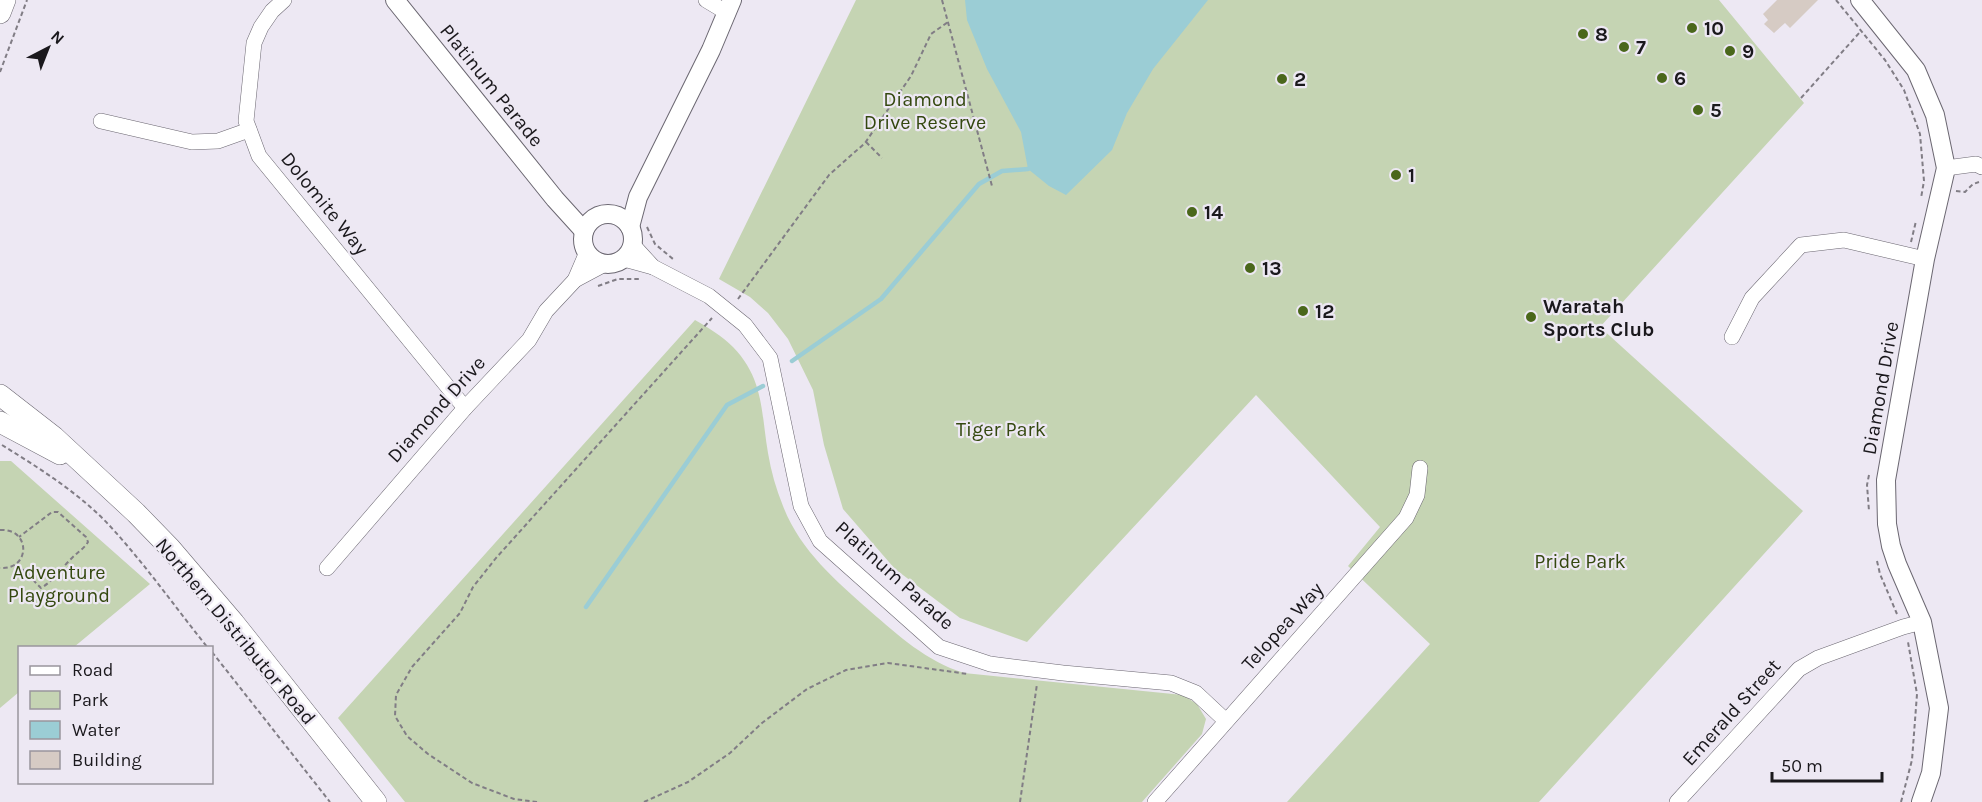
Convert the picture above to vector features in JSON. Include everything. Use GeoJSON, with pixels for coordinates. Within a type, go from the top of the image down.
{"type":"FeatureCollection","features":[{"type":"Feature","properties":{"kind":"main road"},"geometry":{"type":"LineString","coordinates":[[0,13],[5,0]]}},
{"type":"Feature","properties":{"kind":"main road","name":"Northern Distributor Road"},"geometry":{"type":"LineString","coordinates":[[0,395],[54,437],[136,513],[197,579],[376,802]]}},
{"type":"Feature","properties":{"kind":"main road","name":"Northern Distributor Road"},"geometry":{"type":"LineString","coordinates":[[0,422],[87,469]]}},
{"type":"Feature","properties":{"kind":"street","name":"Dolomite Way"},"geometry":{"type":"LineString","coordinates":[[284,0],[272,11],[254,43],[246,121],[259,156],[465,408]]}},
{"type":"Feature","properties":{"kind":"street","name":"Platinum Parade"},"geometry":{"type":"LineString","coordinates":[[394,0],[555,199],[595,221]]}},
{"type":"Feature","properties":{"kind":"street"},"geometry":{"type":"LineString","coordinates":[[638,197],[595,221],[584,245],[587,252],[597,262],[605,264],[618,262],[633,239],[638,197],[711,50],[729,6],[706,0]]}},
{"type":"Feature","properties":{"kind":"street","name":"Diamond Drive"},"geometry":{"type":"LineString","coordinates":[[1860,0],[1916,70],[1935,115],[1946,168],[1925,259],[1886,480],[1885,500],[1891,546],[1922,622],[1939,708],[1931,774],[1921,802]]}},
{"type":"Feature","properties":{"kind":"street"},"geometry":{"type":"LineString","coordinates":[[101,121],[192,142],[218,141],[249,130]]}},
{"type":"Feature","properties":{"kind":"street"},"geometry":{"type":"LineString","coordinates":[[1946,168],[1976,164],[1982,166]]}},
{"type":"Feature","properties":{"kind":"street"},"geometry":{"type":"LineString","coordinates":[[595,221],[618,216],[633,239]]}},
{"type":"Feature","properties":{"kind":"street","name":"Platinum Parade"},"geometry":{"type":"LineString","coordinates":[[633,239],[653,267],[709,296],[746,325],[770,358],[801,506],[820,541],[939,647],[990,664],[1063,674],[1171,683],[1196,693],[1226,721]]}},
{"type":"Feature","properties":{"kind":"street"},"geometry":{"type":"LineString","coordinates":[[1732,337],[1752,298],[1801,245],[1844,240],[1925,259]]}},
{"type":"Feature","properties":{"kind":"street","name":"Diamond Drive"},"geometry":{"type":"LineString","coordinates":[[327,568],[465,408],[529,340],[546,311],[575,279],[587,252]]}},
{"type":"Feature","properties":{"kind":"street","name":"Diamond Drive"},"geometry":{"type":"LineString","coordinates":[[575,279],[605,264]]}},
{"type":"Feature","properties":{"kind":"street","name":"Telopea Way"},"geometry":{"type":"LineString","coordinates":[[1155,802],[1406,518],[1417,495],[1420,468]]}},
{"type":"Feature","properties":{"kind":"street","name":"Emerald Street"},"geometry":{"type":"LineString","coordinates":[[1677,802],[1799,669],[1818,658],[1922,622]]}},
{"type":"Feature","properties":{"kind":"path"},"geometry":{"type":"LineString","coordinates":[[0,72],[27,0]]}},
{"type":"Feature","properties":{"kind":"path"},"geometry":{"type":"LineString","coordinates":[[942,0],[992,186]]}},
{"type":"Feature","properties":{"kind":"path"},"geometry":{"type":"LineString","coordinates":[[736,301],[829,175],[866,142],[911,76],[931,34],[948,22]]}},
{"type":"Feature","properties":{"kind":"path"},"geometry":{"type":"LineString","coordinates":[[1801,98],[1860,32]]}},
{"type":"Feature","properties":{"kind":"path"},"geometry":{"type":"LineString","coordinates":[[866,142],[882,158]]}},
{"type":"Feature","properties":{"kind":"path"},"geometry":{"type":"LineString","coordinates":[[633,239],[655,244],[678,262]]}},
{"type":"Feature","properties":{"kind":"path"},"geometry":{"type":"LineString","coordinates":[[537,802],[514,799],[472,783],[429,754],[407,736],[395,716],[396,695],[411,667],[460,613],[473,587],[496,558],[716,314]]}},
{"type":"Feature","properties":{"kind":"path"},"geometry":{"type":"LineString","coordinates":[[0,444],[55,480],[109,525],[141,561],[206,646]]}},
{"type":"Feature","properties":{"kind":"path"},"geometry":{"type":"LineString","coordinates":[[17,564],[41,588],[88,542],[86,537],[58,512],[52,512],[19,537]]}},
{"type":"Feature","properties":{"kind":"path"},"geometry":{"type":"LineString","coordinates":[[0,530],[10,531],[19,537],[23,551],[17,564],[0,568]]}},
{"type":"Feature","properties":{"kind":"path"},"geometry":{"type":"LineString","coordinates":[[1901,641],[1908,642]]}},
{"type":"Feature","properties":{"kind":"path"},"geometry":{"type":"LineString","coordinates":[[213,653],[330,802]]}},
{"type":"Feature","properties":{"kind":"path"},"geometry":{"type":"LineString","coordinates":[[644,802],[688,782],[730,753],[762,723],[807,689],[846,670],[888,663],[969,674]]}},
{"type":"Feature","properties":{"kind":"path"},"geometry":{"type":"LineString","coordinates":[[1020,802],[1038,682]]}},
{"type":"Feature","properties":{"kind":"green space"},"geometry":{"type":"Polygon","coordinates":[[[856,0],[1719,0],[1804,103],[1600,327],[1803,511],[1539,802],[1287,802],[1430,644],[1348,566],[1380,527],[1256,395],[1027,642],[960,618],[895,569],[843,509],[824,445],[813,390],[788,339],[768,313],[750,297],[719,279],[856,0]]]}},
{"type":"Feature","properties":{"kind":"green space"},"geometry":{"type":"Polygon","coordinates":[[[695,320],[729,343],[751,371],[760,397],[774,480],[790,522],[799,537],[832,576],[902,638],[937,662],[964,673],[1183,695],[1197,704],[1206,719],[1202,734],[1142,802],[405,802],[338,718],[695,320]]]}},
{"type":"Feature","properties":{"kind":"green space","name":"Adventure Playground"},"geometry":{"type":"Polygon","coordinates":[[[0,461],[11,461],[150,584],[75,646],[18,646],[18,693],[0,708],[0,461]]]}},
{"type":"Feature","properties":{"kind":"water"},"geometry":{"type":"Polygon","coordinates":[[[965,0],[1208,0],[1153,69],[1127,113],[1112,150],[1066,195],[1049,186],[1028,169],[1021,132],[987,69],[967,20],[965,0]]]}},
{"type":"Feature","properties":{"kind":"building"},"geometry":{"type":"Polygon","coordinates":[[[1777,0],[1818,0],[1790,28],[1785,23],[1774,33],[1764,24],[1768,20],[1763,14],[1777,0]]]}},
{"type":"Feature","properties":{"kind":"waterway"},"geometry":{"type":"LineString","coordinates":[[792,361],[881,299],[979,184],[1002,171],[1028,169]]}},
{"type":"Feature","properties":{"kind":"waterway"},"geometry":{"type":"LineString","coordinates":[[586,607],[727,405],[763,386]]}},
{"type":"Feature","properties":{"kind":"place","name":"10"},"geometry":{"type":"Point","coordinates":[1692,28]}},
{"type":"Feature","properties":{"kind":"place","name":"8"},"geometry":{"type":"Point","coordinates":[1583,34]}},
{"type":"Feature","properties":{"kind":"place","name":"7"},"geometry":{"type":"Point","coordinates":[1624,47]}},
{"type":"Feature","properties":{"kind":"place","name":"9"},"geometry":{"type":"Point","coordinates":[1730,51]}},
{"type":"Feature","properties":{"kind":"place","name":"6"},"geometry":{"type":"Point","coordinates":[1662,78]}},
{"type":"Feature","properties":{"kind":"place","name":"2"},"geometry":{"type":"Point","coordinates":[1282,79]}},
{"type":"Feature","properties":{"kind":"place","name":"5"},"geometry":{"type":"Point","coordinates":[1698,110]}},
{"type":"Feature","properties":{"kind":"place","name":"1"},"geometry":{"type":"Point","coordinates":[1396,175]}},
{"type":"Feature","properties":{"kind":"place","name":"14"},"geometry":{"type":"Point","coordinates":[1192,212]}},
{"type":"Feature","properties":{"kind":"place","name":"13"},"geometry":{"type":"Point","coordinates":[1250,268]}},
{"type":"Feature","properties":{"kind":"place","name":"12"},"geometry":{"type":"Point","coordinates":[1303,311]}},
{"type":"Feature","properties":{"kind":"place","name":"Waratah Sports Club"},"geometry":{"type":"Point","coordinates":[1531,317]}},
{"type":"Feature","properties":{"kind":"park label","name":"Diamond Drive Reserve"},"geometry":{"type":"Point","coordinates":[925,110]}},
{"type":"Feature","properties":{"kind":"park label","name":"Tiger Park"},"geometry":{"type":"Point","coordinates":[1001,429]}},
{"type":"Feature","properties":{"kind":"park label","name":"Pride Park"},"geometry":{"type":"Point","coordinates":[1580,561]}}]}
